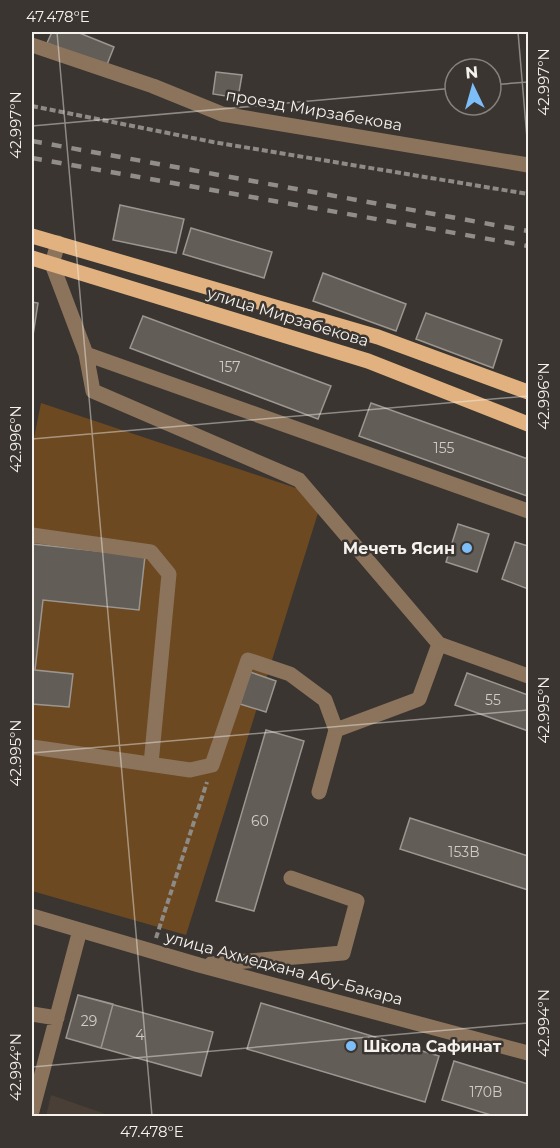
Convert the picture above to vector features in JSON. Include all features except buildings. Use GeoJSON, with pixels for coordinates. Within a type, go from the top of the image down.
{"type":"FeatureCollection","features":[{"type":"Feature","properties":{"kind":"main road","name":"улица Мирзабекова"},"geometry":{"type":"LineString","coordinates":[[32,236],[378,337],[528,392]]}},
{"type":"Feature","properties":{"kind":"main road","name":"улица Мирзабекова"},"geometry":{"type":"LineString","coordinates":[[32,258],[368,361],[528,424]]}},
{"type":"Feature","properties":{"kind":"street","name":"проезд Мирзабекова"},"geometry":{"type":"LineString","coordinates":[[32,45],[153,86],[222,114],[528,165]]}},
{"type":"Feature","properties":{"kind":"street"},"geometry":{"type":"LineString","coordinates":[[58,243],[52,264],[86,354],[93,391],[299,480],[440,644],[528,676]]}},
{"type":"Feature","properties":{"kind":"street"},"geometry":{"type":"LineString","coordinates":[[86,354],[528,511]]}},
{"type":"Feature","properties":{"kind":"street"},"geometry":{"type":"LineString","coordinates":[[32,535],[151,552],[169,574],[151,764]]}},
{"type":"Feature","properties":{"kind":"street"},"geometry":{"type":"LineString","coordinates":[[336,730],[419,699],[440,644]]}},
{"type":"Feature","properties":{"kind":"street"},"geometry":{"type":"LineString","coordinates":[[32,747],[190,770],[212,765],[248,660],[290,674],[325,700],[336,730],[319,792]]}},
{"type":"Feature","properties":{"kind":"street"},"geometry":{"type":"LineString","coordinates":[[199,965],[343,953],[357,901],[291,878]]}},
{"type":"Feature","properties":{"kind":"street","name":"улица Ахмедхана Абу-Бакара"},"geometry":{"type":"LineString","coordinates":[[32,916],[199,965],[528,1053]]}},
{"type":"Feature","properties":{"kind":"street"},"geometry":{"type":"LineString","coordinates":[[32,1111],[80,930]]}},
{"type":"Feature","properties":{"kind":"street"},"geometry":{"type":"LineString","coordinates":[[32,1014],[57,1018]]}},
{"type":"Feature","properties":{"kind":"path"},"geometry":{"type":"LineString","coordinates":[[32,106],[213,142],[528,194]]}},
{"type":"Feature","properties":{"kind":"path"},"geometry":{"type":"LineString","coordinates":[[152,951],[212,765]]}},
{"type":"Feature","properties":{"kind":"shaded area"},"geometry":{"type":"Polygon","coordinates":[[[41,403],[323,497],[186,935],[32,891],[32,448],[41,403]]]}},
{"type":"Feature","properties":{"kind":"shaded area"},"geometry":{"type":"Polygon","coordinates":[[[51,1095],[111,1116],[46,1116],[51,1095]]]}},
{"type":"Feature","properties":{"kind":"railway"},"geometry":{"type":"LineString","coordinates":[[32,141],[528,231]]}},
{"type":"Feature","properties":{"kind":"railway"},"geometry":{"type":"LineString","coordinates":[[32,158],[528,246]]}},
{"type":"Feature","properties":{"kind":"place","name":"Мечеть Ясин"},"geometry":{"type":"Point","coordinates":[467,548]}},
{"type":"Feature","properties":{"kind":"place","name":"Школа Сафинат"},"geometry":{"type":"Point","coordinates":[351,1046]}}]}
